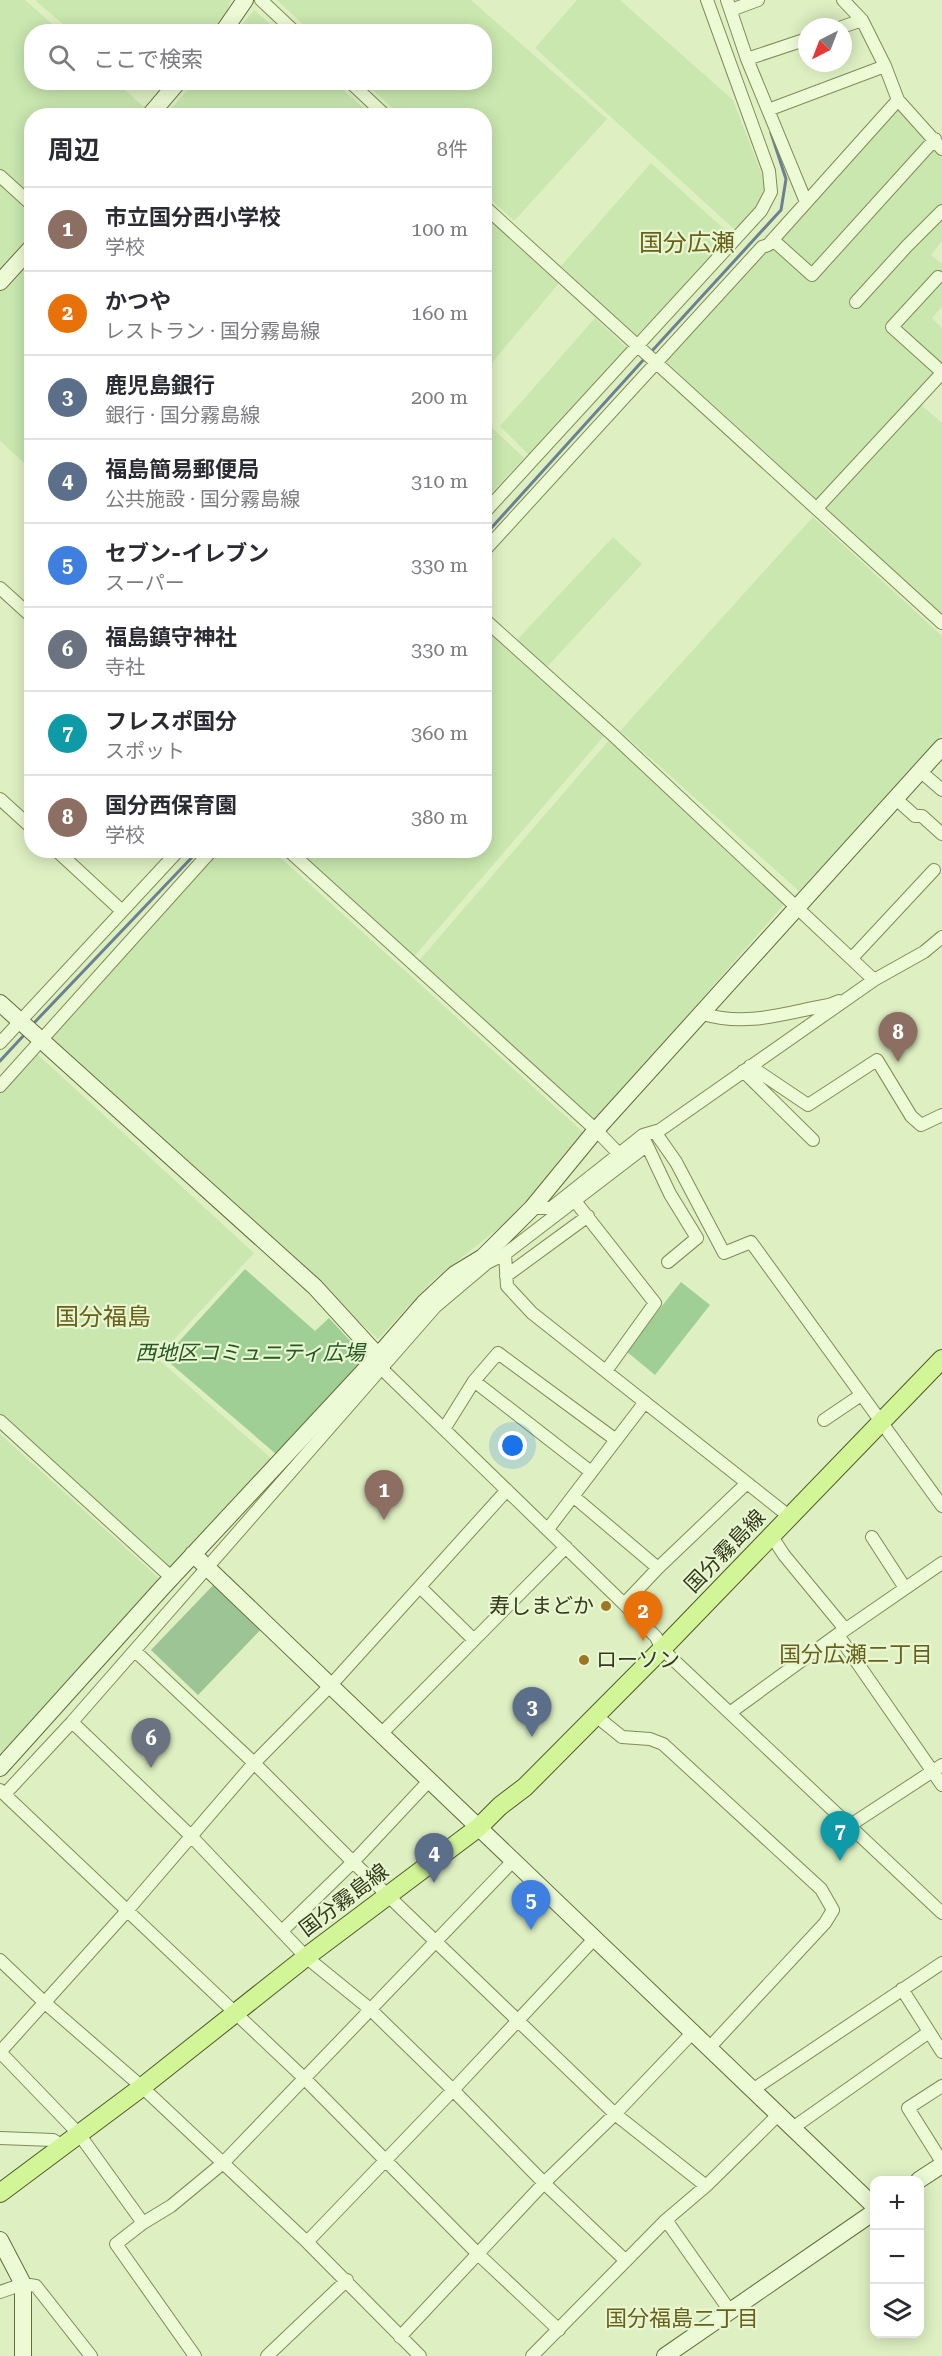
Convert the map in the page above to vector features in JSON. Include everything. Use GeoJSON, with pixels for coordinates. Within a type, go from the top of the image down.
{"type":"FeatureCollection","features":[{"type":"Feature","properties":{"kind":"main road","name":"国分霧島線"},"geometry":{"type":"LineString","coordinates":[[0,2193],[142,2087],[306,1957],[479,1827],[500,1806],[525,1787],[662,1649],[942,1359]]}},
{"type":"Feature","properties":{"kind":"street"},"geometry":{"type":"LineString","coordinates":[[228,24],[245,0]]}},
{"type":"Feature","properties":{"kind":"street"},"geometry":{"type":"LineString","coordinates":[[261,0],[286,24]]}},
{"type":"Feature","properties":{"kind":"street"},"geometry":{"type":"LineString","coordinates":[[492,504],[639,347],[761,211],[771,192],[769,171],[707,0]]}},
{"type":"Feature","properties":{"kind":"street"},"geometry":{"type":"LineString","coordinates":[[758,0],[729,5],[747,59],[806,202]]}},
{"type":"Feature","properties":{"kind":"street"},"geometry":{"type":"LineString","coordinates":[[773,240],[812,275],[938,144],[898,100],[885,66],[862,20],[843,0]]}},
{"type":"Feature","properties":{"kind":"street"},"geometry":{"type":"LineString","coordinates":[[852,24],[862,20]]}},
{"type":"Feature","properties":{"kind":"street"},"geometry":{"type":"LineString","coordinates":[[747,59],[798,42]]}},
{"type":"Feature","properties":{"kind":"street"},"geometry":{"type":"LineString","coordinates":[[768,110],[885,66]]}},
{"type":"Feature","properties":{"kind":"street"},"geometry":{"type":"LineString","coordinates":[[156,108],[171,90]]}},
{"type":"Feature","properties":{"kind":"street"},"geometry":{"type":"LineString","coordinates":[[358,90],[378,108]]}},
{"type":"Feature","properties":{"kind":"street"},"geometry":{"type":"LineString","coordinates":[[492,542],[655,361],[762,247],[773,240],[898,100]]}},
{"type":"Feature","properties":{"kind":"street"},"geometry":{"type":"LineString","coordinates":[[0,176],[24,198]]}},
{"type":"Feature","properties":{"kind":"street"},"geometry":{"type":"LineString","coordinates":[[856,302],[942,211]]}},
{"type":"Feature","properties":{"kind":"street"},"geometry":{"type":"LineString","coordinates":[[492,213],[942,623]]}},
{"type":"Feature","properties":{"kind":"street"},"geometry":{"type":"LineString","coordinates":[[0,282],[24,256]]}},
{"type":"Feature","properties":{"kind":"street"},"geometry":{"type":"LineString","coordinates":[[817,508],[942,372],[892,327],[938,277]]}},
{"type":"Feature","properties":{"kind":"street"},"geometry":{"type":"LineString","coordinates":[[0,588],[24,610]]}},
{"type":"Feature","properties":{"kind":"street"},"geometry":{"type":"LineString","coordinates":[[492,626],[797,906],[874,980]]}},
{"type":"Feature","properties":{"kind":"street"},"geometry":{"type":"LineString","coordinates":[[485,1260],[532,1208],[596,1130],[942,747]]}},
{"type":"Feature","properties":{"kind":"street"},"geometry":{"type":"LineString","coordinates":[[920,771],[942,790]]}},
{"type":"Feature","properties":{"kind":"street"},"geometry":{"type":"LineString","coordinates":[[895,798],[915,816],[922,816],[942,834]]}},
{"type":"Feature","properties":{"kind":"street"},"geometry":{"type":"LineString","coordinates":[[0,799],[24,821]]}},
{"type":"Feature","properties":{"kind":"street"},"geometry":{"type":"LineString","coordinates":[[65,858],[122,911]]}},
{"type":"Feature","properties":{"kind":"street"},"geometry":{"type":"LineString","coordinates":[[0,1043],[172,858]]}},
{"type":"Feature","properties":{"kind":"street"},"geometry":{"type":"LineString","coordinates":[[0,1086],[205,858]]}},
{"type":"Feature","properties":{"kind":"street"},"geometry":{"type":"LineString","coordinates":[[297,858],[596,1130],[620,1155]]}},
{"type":"Feature","properties":{"kind":"street"},"geometry":{"type":"LineString","coordinates":[[852,957],[934,870]]}},
{"type":"Feature","properties":{"kind":"street"},"geometry":{"type":"LineString","coordinates":[[559,2330],[479,2255],[304,2078],[126,1912],[3,1792],[72,1722],[208,1568],[380,1363],[425,1302],[455,1275],[485,1260],[505,1254],[620,1155],[648,1138],[874,980],[924,952],[942,937]]}},
{"type":"Feature","properties":{"kind":"street"},"geometry":{"type":"LineString","coordinates":[[703,1014],[748,1021],[829,1005],[854,995]]}},
{"type":"Feature","properties":{"kind":"street"},"geometry":{"type":"LineString","coordinates":[[0,1003],[315,1287],[380,1363],[444,1429],[624,1604],[656,1637],[662,1649],[942,1913]]}},
{"type":"Feature","properties":{"kind":"street"},"geometry":{"type":"LineString","coordinates":[[747,1068],[808,1105],[877,1060],[911,1116],[921,1125],[942,1115]]}},
{"type":"Feature","properties":{"kind":"street"},"geometry":{"type":"LineString","coordinates":[[747,1068],[813,1140]]}},
{"type":"Feature","properties":{"kind":"street"},"geometry":{"type":"LineString","coordinates":[[532,1208],[554,1212],[575,1201],[648,1138]]}},
{"type":"Feature","properties":{"kind":"street"},"geometry":{"type":"LineString","coordinates":[[648,1138],[670,1194],[697,1238],[668,1262]]}},
{"type":"Feature","properties":{"kind":"street"},"geometry":{"type":"LineString","coordinates":[[648,1138],[676,1162],[724,1253],[751,1242],[942,1506]]}},
{"type":"Feature","properties":{"kind":"street"},"geometry":{"type":"LineString","coordinates":[[575,1201],[656,1303],[606,1371]]}},
{"type":"Feature","properties":{"kind":"street"},"geometry":{"type":"LineString","coordinates":[[506,1276],[588,1216]]}},
{"type":"Feature","properties":{"kind":"street"},"geometry":{"type":"LineString","coordinates":[[505,1254],[507,1286],[532,1313],[790,1517]]}},
{"type":"Feature","properties":{"kind":"street"},"geometry":{"type":"LineString","coordinates":[[444,1429],[474,1381],[498,1353],[616,1440]]}},
{"type":"Feature","properties":{"kind":"street"},"geometry":{"type":"LineString","coordinates":[[0,1768],[193,1554],[380,1363]]}},
{"type":"Feature","properties":{"kind":"street"},"geometry":{"type":"LineString","coordinates":[[474,1381],[591,1472]]}},
{"type":"Feature","properties":{"kind":"street"},"geometry":{"type":"LineString","coordinates":[[824,1420],[861,1395]]}},
{"type":"Feature","properties":{"kind":"street"},"geometry":{"type":"LineString","coordinates":[[548,1529],[645,1402]]}},
{"type":"Feature","properties":{"kind":"street"},"geometry":{"type":"LineString","coordinates":[[0,1421],[172,1578]]}},
{"type":"Feature","properties":{"kind":"street"},"geometry":{"type":"LineString","coordinates":[[624,1604],[658,1568],[747,1483]]}},
{"type":"Feature","properties":{"kind":"street"},"geometry":{"type":"LineString","coordinates":[[143,2223],[79,2134],[0,2052],[126,1912],[254,1763],[331,1685],[507,1490]]}},
{"type":"Feature","properties":{"kind":"street"},"geometry":{"type":"LineString","coordinates":[[573,1496],[658,1568]]}},
{"type":"Feature","properties":{"kind":"street"},"geometry":{"type":"LineString","coordinates":[[771,1535],[784,1555],[845,1629],[838,1635]]}},
{"type":"Feature","properties":{"kind":"street"},"geometry":{"type":"LineString","coordinates":[[872,1537],[905,1588]]}},
{"type":"Feature","properties":{"kind":"street"},"geometry":{"type":"LineString","coordinates":[[381,1734],[566,1547]]}},
{"type":"Feature","properties":{"kind":"street"},"geometry":{"type":"LineString","coordinates":[[193,1554],[694,2031],[870,2202]]}},
{"type":"Feature","properties":{"kind":"street"},"geometry":{"type":"LineString","coordinates":[[730,1712],[942,1563]]}},
{"type":"Feature","properties":{"kind":"street"},"geometry":{"type":"LineString","coordinates":[[420,1587],[474,1640]]}},
{"type":"Feature","properties":{"kind":"street"},"geometry":{"type":"LineString","coordinates":[[838,1635],[937,1768],[942,1785]]}},
{"type":"Feature","properties":{"kind":"street"},"geometry":{"type":"LineString","coordinates":[[135,1651],[254,1763],[353,1862],[615,2114],[706,2186]]}},
{"type":"Feature","properties":{"kind":"street"},"geometry":{"type":"LineString","coordinates":[[596,1716],[622,1737],[650,1739],[663,1744],[821,1889],[833,1910],[825,1923],[710,2047]]}},
{"type":"Feature","properties":{"kind":"street"},"geometry":{"type":"LineString","coordinates":[[72,1722],[191,1836],[306,1957],[370,2009],[544,2183],[626,2261]]}},
{"type":"Feature","properties":{"kind":"street"},"geometry":{"type":"LineString","coordinates":[[849,1826],[937,1768]]}},
{"type":"Feature","properties":{"kind":"street"},"geometry":{"type":"LineString","coordinates":[[282,1931],[353,1862],[429,1781]]}},
{"type":"Feature","properties":{"kind":"street"},"geometry":{"type":"LineString","coordinates":[[195,2356],[116,2244],[143,2223],[171,2206],[223,2163],[513,1861]]}},
{"type":"Feature","properties":{"kind":"street"},"geometry":{"type":"LineString","coordinates":[[307,2242],[595,1938]]}},
{"type":"Feature","properties":{"kind":"street"},"geometry":{"type":"LineString","coordinates":[[0,1960],[44,2002],[142,2087],[307,2242],[420,2356]]}},
{"type":"Feature","properties":{"kind":"street"},"geometry":{"type":"LineString","coordinates":[[754,2089],[942,1963]]}},
{"type":"Feature","properties":{"kind":"street"},"geometry":{"type":"LineString","coordinates":[[902,1989],[942,2052]]}},
{"type":"Feature","properties":{"kind":"street"},"geometry":{"type":"LineString","coordinates":[[400,2337],[544,2183],[615,2114],[694,2031]]}},
{"type":"Feature","properties":{"kind":"street"},"geometry":{"type":"LineString","coordinates":[[794,2127],[929,2032]]}},
{"type":"Feature","properties":{"kind":"street"},"geometry":{"type":"LineString","coordinates":[[924,2177],[942,2164],[908,2108],[942,2086]]}},
{"type":"Feature","properties":{"kind":"street"},"geometry":{"type":"LineString","coordinates":[[532,2356],[666,2220],[706,2186],[779,2114]]}},
{"type":"Feature","properties":{"kind":"street"},"geometry":{"type":"LineString","coordinates":[[0,2138],[53,2140],[63,2146]]}},
{"type":"Feature","properties":{"kind":"street"},"geometry":{"type":"LineString","coordinates":[[664,2356],[870,2215]]}},
{"type":"Feature","properties":{"kind":"street"},"geometry":{"type":"LineString","coordinates":[[666,2220],[730,2311]]}},
{"type":"Feature","properties":{"kind":"street"},"geometry":{"type":"LineString","coordinates":[[0,2240],[29,2285],[91,2356]]}},
{"type":"Feature","properties":{"kind":"street"},"geometry":{"type":"LineString","coordinates":[[267,2356],[347,2280]]}},
{"type":"Feature","properties":{"kind":"street"},"geometry":{"type":"LineString","coordinates":[[0,2292],[29,2285]]}},
{"type":"Feature","properties":{"kind":"street"},"geometry":{"type":"LineString","coordinates":[[23,2356],[29,2285]]}},
{"type":"Feature","properties":{"kind":"green space"},"geometry":{"type":"Polygon","coordinates":[[[0,0],[25,0],[52,24],[24,24],[24,90],[125,90],[145,108],[24,108],[24,197],[0,173],[0,0]]]}},
{"type":"Feature","properties":{"kind":"green space"},"geometry":{"type":"Polygon","coordinates":[[[231,0],[225,16],[218,24],[63,24],[36,1],[231,0]]]}},
{"type":"Feature","properties":{"kind":"green space"},"geometry":{"type":"Polygon","coordinates":[[[277,0],[471,0],[607,119],[514,221],[492,201],[492,108],[392,108],[373,90],[492,90],[492,24],[303,24],[277,0]]]}},
{"type":"Feature","properties":{"kind":"green space"},"geometry":{"type":"Polygon","coordinates":[[[577,0],[620,0],[733,100],[768,191],[755,212],[734,229],[535,48],[577,0]]]}},
{"type":"Feature","properties":{"kind":"green space"},"geometry":{"type":"Polygon","coordinates":[[[254,10],[270,24],[243,24],[254,10]]]}},
{"type":"Feature","properties":{"kind":"green space"},"geometry":{"type":"Polygon","coordinates":[[[187,90],[343,90],[364,108],[172,108],[187,90]]]}},
{"type":"Feature","properties":{"kind":"green space"},"geometry":{"type":"Polygon","coordinates":[[[899,105],[916,129],[942,157],[942,241],[931,255],[942,264],[942,307],[932,318],[942,328],[942,366],[817,500],[665,361],[899,105]]]}},
{"type":"Feature","properties":{"kind":"green space"},"geometry":{"type":"Polygon","coordinates":[[[651,163],[733,237],[635,337],[561,266],[651,163]]]}},
{"type":"Feature","properties":{"kind":"green space"},"geometry":{"type":"Polygon","coordinates":[[[0,186],[24,208],[24,255],[0,282],[0,186]]]}},
{"type":"Feature","properties":{"kind":"green space"},"geometry":{"type":"Polygon","coordinates":[[[492,223],[559,283],[492,363],[492,223]]]}},
{"type":"Feature","properties":{"kind":"green space"},"geometry":{"type":"Polygon","coordinates":[[[24,266],[24,463],[0,441],[0,291],[24,266]]]}},
{"type":"Feature","properties":{"kind":"green space"},"geometry":{"type":"Polygon","coordinates":[[[595,318],[627,348],[531,457],[500,426],[595,318]]]}},
{"type":"Feature","properties":{"kind":"green space"},"geometry":{"type":"Polygon","coordinates":[[[918,402],[942,423],[942,613],[824,506],[918,402]]]}},
{"type":"Feature","properties":{"kind":"green space"},"geometry":{"type":"Polygon","coordinates":[[[492,428],[524,458],[492,492],[492,428]]]}},
{"type":"Feature","properties":{"kind":"green space"},"geometry":{"type":"Polygon","coordinates":[[[813,517],[942,636],[942,735],[799,891],[620,731],[813,517]]]}},
{"type":"Feature","properties":{"kind":"green space"},"geometry":{"type":"Polygon","coordinates":[[[613,537],[642,564],[547,667],[516,641],[613,537]]]}},
{"type":"Feature","properties":{"kind":"green space"},"geometry":{"type":"Polygon","coordinates":[[[492,633],[604,736],[412,959],[298,858],[492,858],[492,633]]]}},
{"type":"Feature","properties":{"kind":"green space"},"geometry":{"type":"Polygon","coordinates":[[[610,739],[786,902],[595,1122],[417,963],[610,739]]]}},
{"type":"Feature","properties":{"kind":"green space"},"geometry":{"type":"Polygon","coordinates":[[[214,858],[281,858],[584,1133],[563,1155],[518,1213],[432,1281],[378,1339],[46,1041],[214,858]]]}},
{"type":"Feature","properties":{"kind":"green space"},"geometry":{"type":"Polygon","coordinates":[[[35,1052],[254,1253],[157,1358],[272,1459],[172,1570],[0,1418],[0,1090],[35,1052]]]}},
{"type":"Feature","properties":{"kind":"green space","name":"西地区コミュニティ広場"},"geometry":{"type":"Polygon","coordinates":[[[245,1269],[315,1331],[329,1318],[366,1358],[276,1454],[164,1358],[245,1269]]]}},
{"type":"Feature","properties":{"kind":"green space"},"geometry":{"type":"Polygon","coordinates":[[[681,1282],[710,1305],[655,1375],[626,1351],[681,1282]]]}},
{"type":"Feature","properties":{"kind":"green space"},"geometry":{"type":"Polygon","coordinates":[[[0,1434],[162,1581],[0,1760],[0,1434]]]}},
{"type":"Feature","properties":{"kind":"green space"},"geometry":{"type":"Polygon","coordinates":[[[220,1578],[267,1623],[198,1695],[151,1650],[220,1578]]]}},
{"type":"Feature","properties":{"kind":"waterway"},"geometry":{"type":"LineString","coordinates":[[651,352],[781,210],[786,179],[771,133]]}},
{"type":"Feature","properties":{"kind":"waterway"},"geometry":{"type":"LineString","coordinates":[[492,527],[646,357]]}},
{"type":"Feature","properties":{"kind":"waterway"},"geometry":{"type":"LineString","coordinates":[[33,1024],[191,858]]}},
{"type":"Feature","properties":{"kind":"waterway"},"geometry":{"type":"LineString","coordinates":[[0,1061],[25,1034]]}},
{"type":"Feature","properties":{"kind":"place","name":"国分西保育園"},"geometry":{"type":"Point","coordinates":[898,1062]}},
{"type":"Feature","properties":{"kind":"place","name":"市立国分西小学校"},"geometry":{"type":"Point","coordinates":[384,1520]}},
{"type":"Feature","properties":{"kind":"place","name":"寿しまどか"},"geometry":{"type":"Point","coordinates":[606,1606]}},
{"type":"Feature","properties":{"kind":"place","name":"かつや"},"geometry":{"type":"Point","coordinates":[643,1641]}},
{"type":"Feature","properties":{"kind":"place","name":"ローソン"},"geometry":{"type":"Point","coordinates":[584,1660]}},
{"type":"Feature","properties":{"kind":"place","name":"鹿児島銀行"},"geometry":{"type":"Point","coordinates":[532,1737]}},
{"type":"Feature","properties":{"kind":"place","name":"福島鎮守神社"},"geometry":{"type":"Point","coordinates":[151,1768]}},
{"type":"Feature","properties":{"kind":"place","name":"フレスポ国分"},"geometry":{"type":"Point","coordinates":[840,1861]}},
{"type":"Feature","properties":{"kind":"place","name":"福島簡易郵便局"},"geometry":{"type":"Point","coordinates":[434,1883]}},
{"type":"Feature","properties":{"kind":"place","name":"セブン-イレブン"},"geometry":{"type":"Point","coordinates":[531,1930]}},
{"type":"Feature","properties":{"kind":"district","name":"国分広瀬"},"geometry":{"type":"Point","coordinates":[687,243]}},
{"type":"Feature","properties":{"kind":"district","name":"国分福島"},"geometry":{"type":"Point","coordinates":[103,1317]}},
{"type":"Feature","properties":{"kind":"district","name":"国分広瀬二丁目"},"geometry":{"type":"Point","coordinates":[856,1654]}},
{"type":"Feature","properties":{"kind":"district","name":"国分福島二丁目"},"geometry":{"type":"Point","coordinates":[682,2318]}}]}
